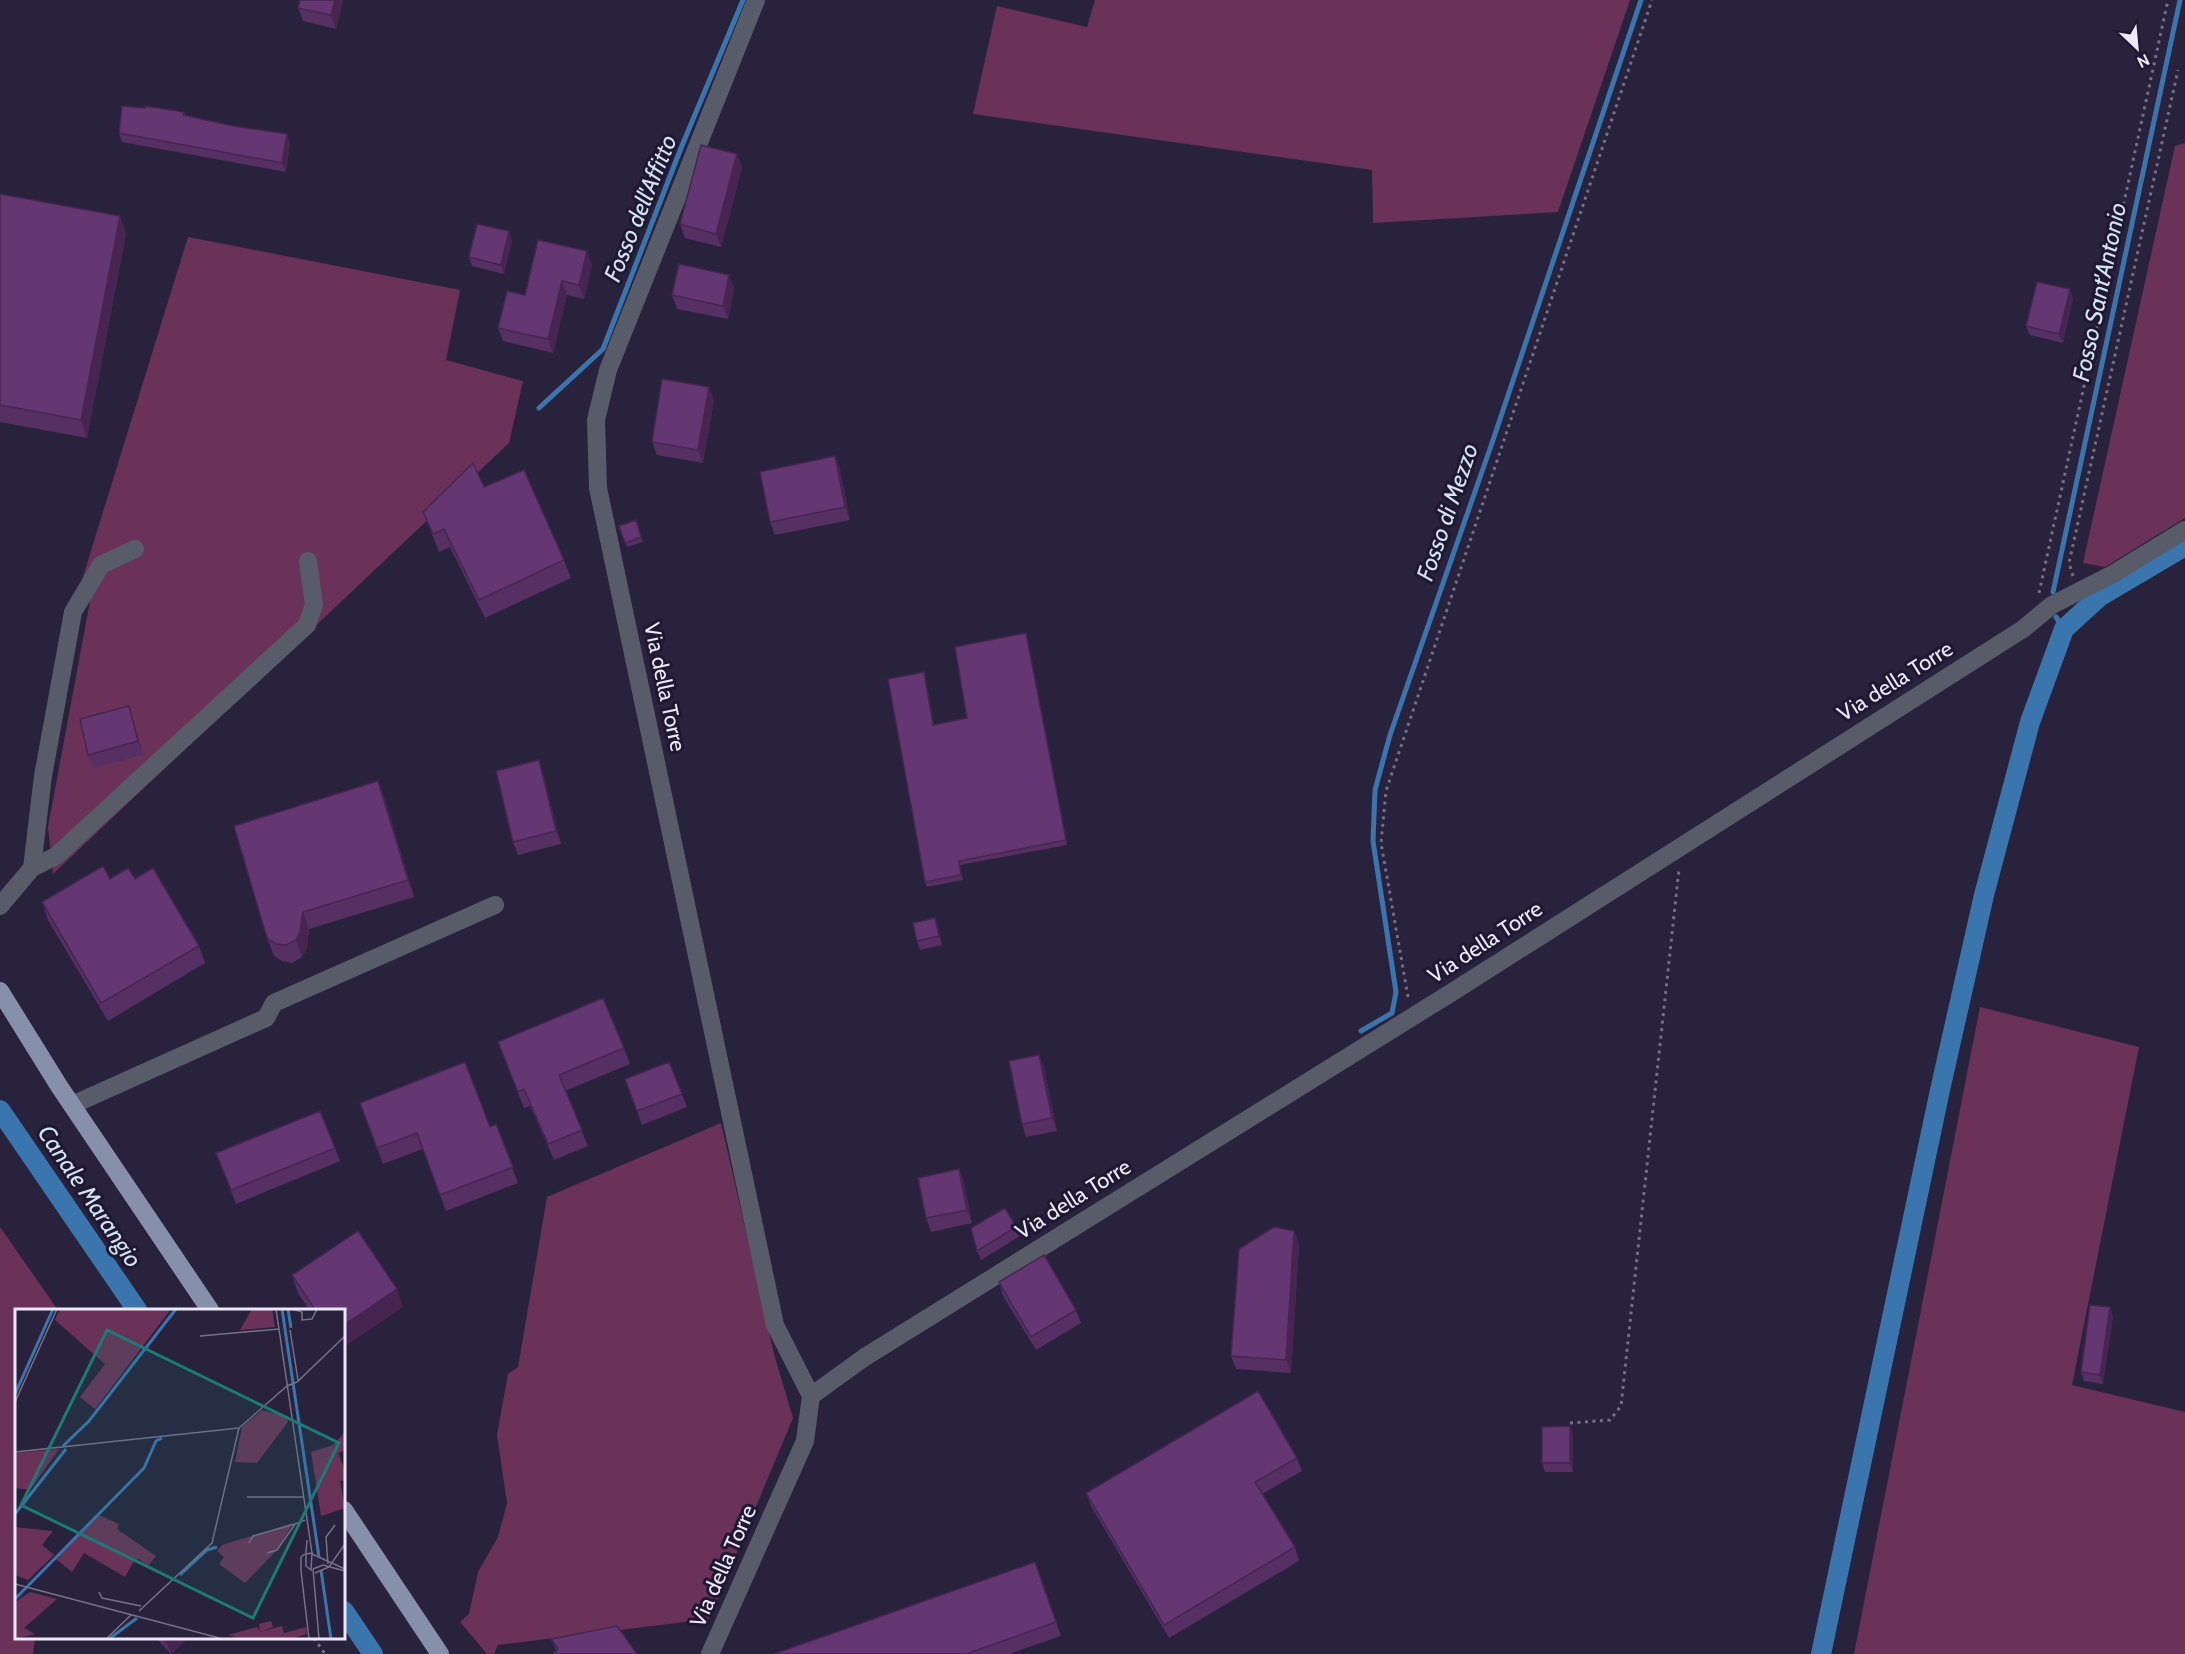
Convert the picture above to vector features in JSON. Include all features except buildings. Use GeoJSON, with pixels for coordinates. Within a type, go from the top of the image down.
{"type":"FeatureCollection","features":[{"type":"Feature","properties":{"kind":"main road"},"geometry":{"type":"LineString","coordinates":[[0,991],[209,1309]]}},
{"type":"Feature","properties":{"kind":"main road"},"geometry":{"type":"LineString","coordinates":[[345,1512],[440,1654]]}},
{"type":"Feature","properties":{"kind":"street","name":"Via della Torre"},"geometry":{"type":"LineString","coordinates":[[710,1654],[805,1441],[811,1396],[775,1325],[598,488],[597,420],[608,370],[756,0]]}},
{"type":"Feature","properties":{"kind":"street","name":"Via della Torre"},"geometry":{"type":"LineString","coordinates":[[811,1396],[865,1357],[1412,1017],[2023,630],[2052,605],[2079,592],[2185,530]]}},
{"type":"Feature","properties":{"kind":"street"},"geometry":{"type":"LineString","coordinates":[[32,868],[43,776],[73,612],[101,565],[135,549]]}},
{"type":"Feature","properties":{"kind":"street"},"geometry":{"type":"LineString","coordinates":[[0,906],[32,868],[57,856],[307,625],[314,605],[308,561]]}},
{"type":"Feature","properties":{"kind":"street"},"geometry":{"type":"LineString","coordinates":[[72,1104],[266,1018],[274,1003],[495,906]]}},
{"type":"Feature","properties":{"kind":"path"},"geometry":{"type":"LineString","coordinates":[[1412,1017],[1381,843],[1386,792],[1652,0]]}},
{"type":"Feature","properties":{"kind":"path"},"geometry":{"type":"LineString","coordinates":[[2040,615],[2037,598],[2168,0]]}},
{"type":"Feature","properties":{"kind":"path"},"geometry":{"type":"LineString","coordinates":[[2079,592],[2069,563],[2178,70]]}},
{"type":"Feature","properties":{"kind":"path"},"geometry":{"type":"LineString","coordinates":[[1570,1423],[1610,1420],[1621,1406],[1679,867],[1673,850]]}},
{"type":"Feature","properties":{"kind":"path"},"geometry":{"type":"LineString","coordinates":[[315,1639],[325,1654]]}},
{"type":"Feature","properties":{"kind":"shaded area"},"geometry":{"type":"Polygon","coordinates":[[[1095,0],[1630,0],[1558,212],[1373,223],[1372,170],[973,114],[997,6],[1087,27],[1095,0]]]}},
{"type":"Feature","properties":{"kind":"shaded area"},"geometry":{"type":"Polygon","coordinates":[[[2185,143],[2185,518],[2105,567],[2083,563],[2175,146],[2185,143]]]}},
{"type":"Feature","properties":{"kind":"shaded area"},"geometry":{"type":"Polygon","coordinates":[[[188,237],[460,290],[446,360],[523,381],[509,443],[53,874],[48,827],[90,601],[77,596],[188,237]]]}},
{"type":"Feature","properties":{"kind":"shaded area"},"geometry":{"type":"Polygon","coordinates":[[[1980,1007],[2139,1047],[2072,1385],[2185,1412],[2185,1654],[1854,1654],[1980,1007]]]}},
{"type":"Feature","properties":{"kind":"shaded area"},"geometry":{"type":"Polygon","coordinates":[[[721,1123],[774,1354],[793,1418],[709,1619],[498,1645],[494,1654],[487,1654],[460,1622],[469,1614],[478,1572],[498,1537],[507,1503],[497,1435],[508,1374],[518,1367],[547,1197],[721,1123]]]}},
{"type":"Feature","properties":{"kind":"shaded area"},"geometry":{"type":"Polygon","coordinates":[[[0,1227],[57,1309],[15,1309],[15,1639],[35,1639],[33,1654],[0,1654],[0,1227]]]}},
{"type":"Feature","properties":{"kind":"waterway","name":"Fosso dell'Affitto"},"geometry":{"type":"LineString","coordinates":[[539,408],[603,349],[681,148],[743,0]]}},
{"type":"Feature","properties":{"kind":"waterway","name":"Fosso di Mezzo"},"geometry":{"type":"LineString","coordinates":[[1361,1031],[1392,1013],[1396,992],[1373,841],[1375,790],[1390,735],[1492,443],[1641,0]]}},
{"type":"Feature","properties":{"kind":"waterway","name":"Fosso Sant'Antonio"},"geometry":{"type":"LineString","coordinates":[[2053,592],[2180,0]]}},
{"type":"Feature","properties":{"kind":"waterway"},"geometry":{"type":"LineString","coordinates":[[1821,1654],[1940,1090],[1984,895],[2030,722],[2064,629],[2099,597],[2185,546]]}},
{"type":"Feature","properties":{"kind":"waterway","name":"Fosso Sant'Antonio"},"geometry":{"type":"LineString","coordinates":[[2056,617],[2064,629]]}},
{"type":"Feature","properties":{"kind":"waterway","name":"Canale Marangio"},"geometry":{"type":"LineString","coordinates":[[0,1110],[136,1309]]}},
{"type":"Feature","properties":{"kind":"waterway","name":"Canale Marangio"},"geometry":{"type":"LineString","coordinates":[[345,1612],[373,1654]]}}]}
